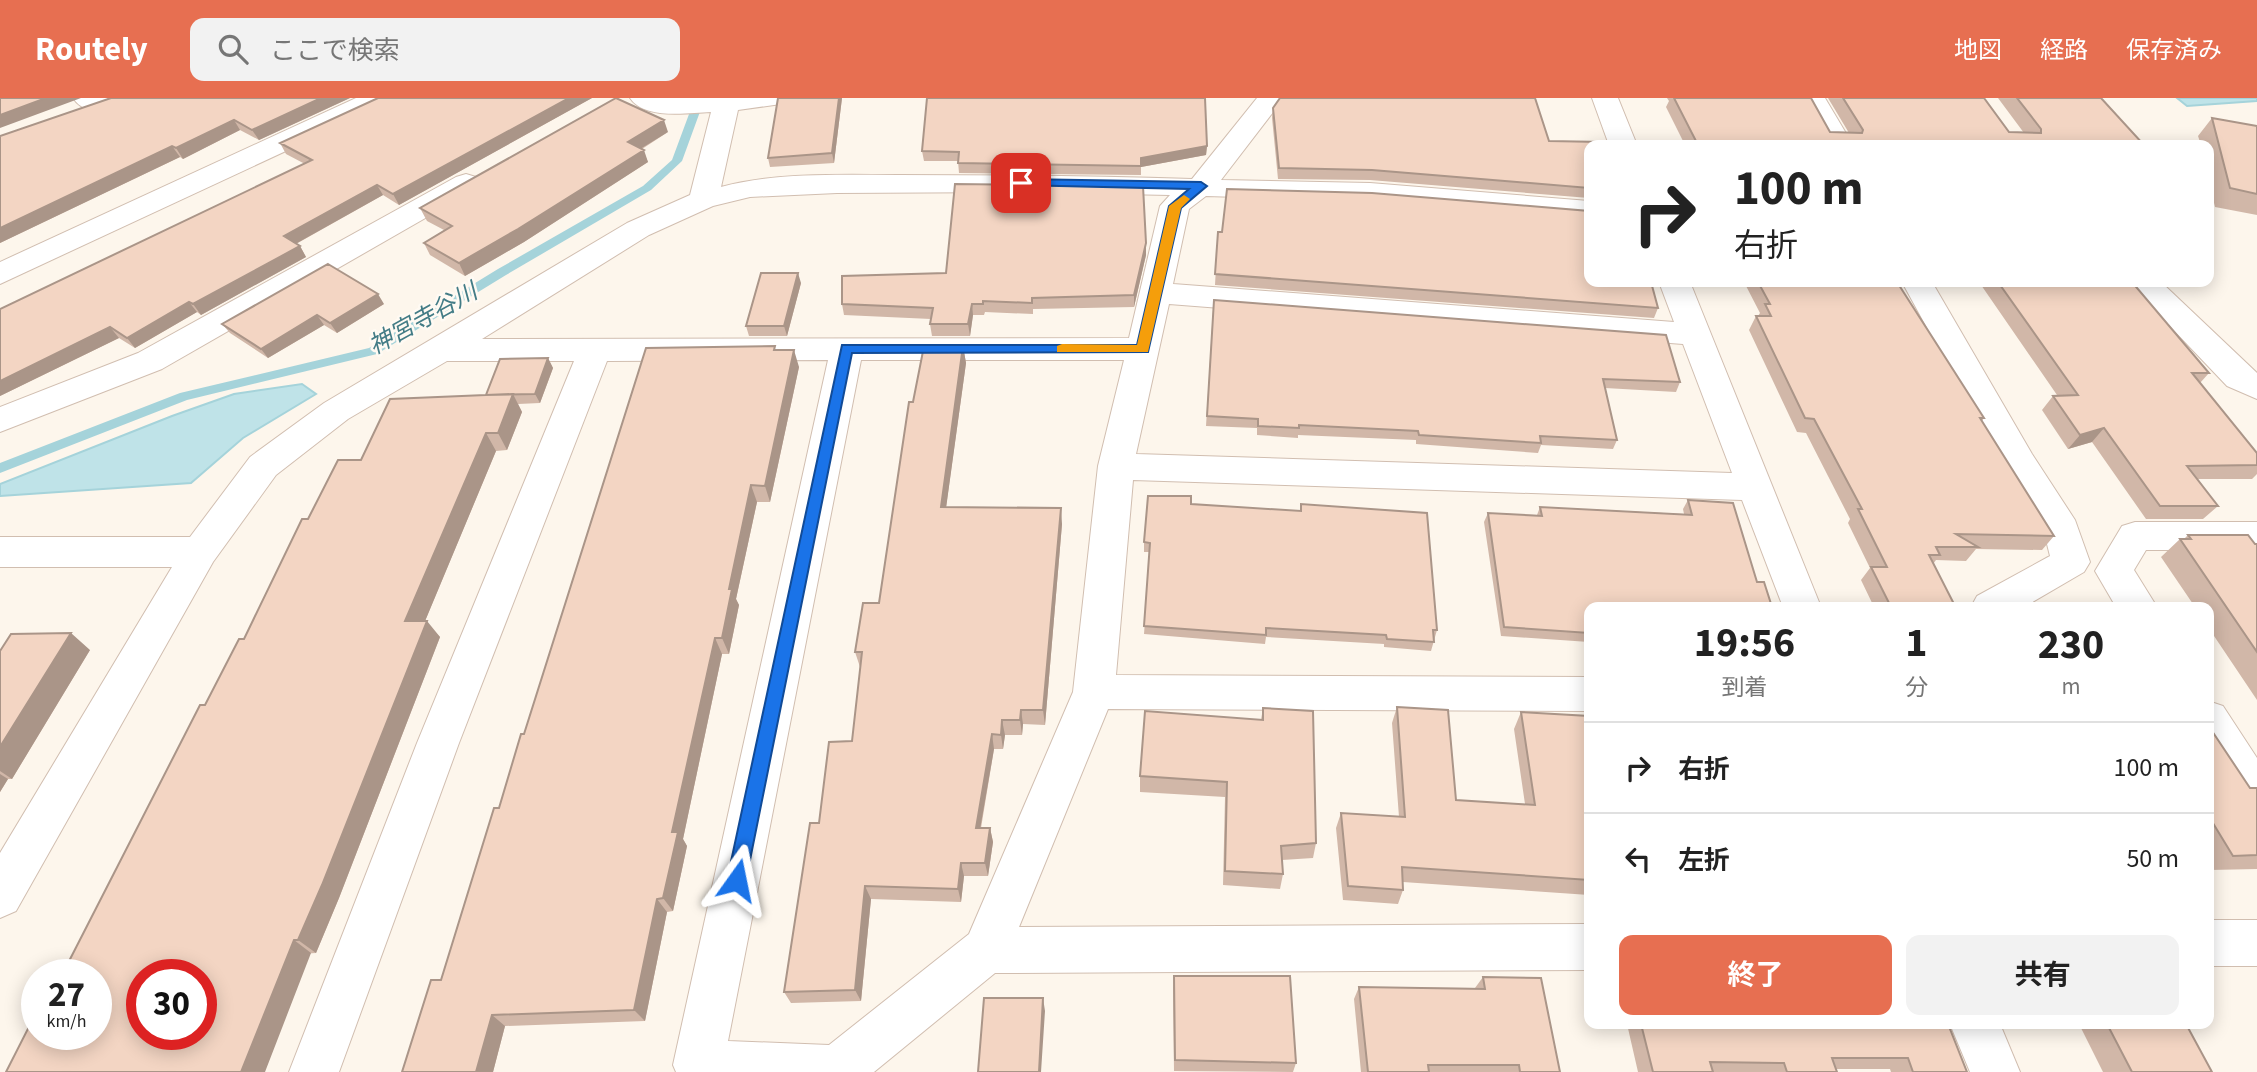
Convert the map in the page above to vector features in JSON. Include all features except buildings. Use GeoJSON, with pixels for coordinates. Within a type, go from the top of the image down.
{"type":"FeatureCollection","features":[{"type":"Feature","properties":{"kind":"street"},"geometry":{"type":"LineString","coordinates":[[0,274],[378,98]]}},
{"type":"Feature","properties":{"kind":"street"},"geometry":{"type":"LineString","coordinates":[[643,98],[662,105],[772,98]]}},
{"type":"Feature","properties":{"kind":"street"},"geometry":{"type":"LineString","coordinates":[[847,348],[698,1065],[835,1071],[986,950],[1094,692],[1116,466],[1175,206],[1201,186],[1270,98]]}},
{"type":"Feature","properties":{"kind":"street"},"geometry":{"type":"LineString","coordinates":[[1605,98],[1621,140]]}},
{"type":"Feature","properties":{"kind":"street"},"geometry":{"type":"LineString","coordinates":[[1812,98],[1836,140]]}},
{"type":"Feature","properties":{"kind":"street"},"geometry":{"type":"LineString","coordinates":[[62,118],[100,100]]}},
{"type":"Feature","properties":{"kind":"street"},"geometry":{"type":"LineString","coordinates":[[703,200],[724,102]]}},
{"type":"Feature","properties":{"kind":"street"},"geometry":{"type":"LineString","coordinates":[[0,420],[150,361],[486,172]]}},
{"type":"Feature","properties":{"kind":"street"},"geometry":{"type":"LineString","coordinates":[[0,896],[200,552],[263,466],[336,411],[638,229],[703,200],[749,188],[837,184],[1021,183],[1370,192],[1584,211]]}},
{"type":"Feature","properties":{"kind":"street"},"geometry":{"type":"LineString","coordinates":[[1677,287],[1800,602]]}},
{"type":"Feature","properties":{"kind":"street"},"geometry":{"type":"LineString","coordinates":[[1920,287],[2019,463],[2062,530],[2071,562],[2000,602]]}},
{"type":"Feature","properties":{"kind":"street"},"geometry":{"type":"LineString","coordinates":[[2148,287],[2239,378],[2257,387]]}},
{"type":"Feature","properties":{"kind":"street"},"geometry":{"type":"LineString","coordinates":[[1156,293],[1696,334]]}},
{"type":"Feature","properties":{"kind":"street"},"geometry":{"type":"LineString","coordinates":[[441,350],[1143,349]]}},
{"type":"Feature","properties":{"kind":"street"},"geometry":{"type":"LineString","coordinates":[[314,1072],[438,743],[594,351]]}},
{"type":"Feature","properties":{"kind":"street"},"geometry":{"type":"LineString","coordinates":[[1116,466],[1756,487]]}},
{"type":"Feature","properties":{"kind":"street"},"geometry":{"type":"LineString","coordinates":[[2134,602],[2114,571],[2135,536],[2257,536]]}},
{"type":"Feature","properties":{"kind":"street"},"geometry":{"type":"LineString","coordinates":[[0,552],[200,552]]}},
{"type":"Feature","properties":{"kind":"street"},"geometry":{"type":"LineString","coordinates":[[1094,692],[1584,694]]}},
{"type":"Feature","properties":{"kind":"street"},"geometry":{"type":"LineString","coordinates":[[2214,728],[2257,794]]}},
{"type":"Feature","properties":{"kind":"street"},"geometry":{"type":"LineString","coordinates":[[2214,943],[2257,943]]}},
{"type":"Feature","properties":{"kind":"street"},"geometry":{"type":"LineString","coordinates":[[986,950],[1584,947]]}},
{"type":"Feature","properties":{"kind":"street"},"geometry":{"type":"LineString","coordinates":[[1977,1029],[1995,1072]]}},
{"type":"Feature","properties":{"kind":"water"},"geometry":{"type":"Polygon","coordinates":[[[2177,98],[2257,98],[2257,101],[2187,106],[2177,98]]]}},
{"type":"Feature","properties":{"kind":"water"},"geometry":{"type":"Polygon","coordinates":[[[302,384],[316,394],[243,438],[191,483],[0,496],[0,484],[172,416],[234,394],[302,384]]]}},
{"type":"Feature","properties":{"kind":"waterway","name":"神宮寺谷川"},"geometry":{"type":"LineString","coordinates":[[0,468],[184,396],[373,351],[647,188],[677,161],[700,98]]}},
{"type":"Feature","properties":{"kind":"slow traffic"},"geometry":{"type":"LineString","coordinates":[[1062,349],[1143,349],[1175,206],[1184,199]]}},
{"type":"Feature","properties":{"kind":"route"},"geometry":{"type":"LineString","coordinates":[[737,880],[847,348],[1143,349],[1175,206],[1201,186],[1021,183]]}}]}
